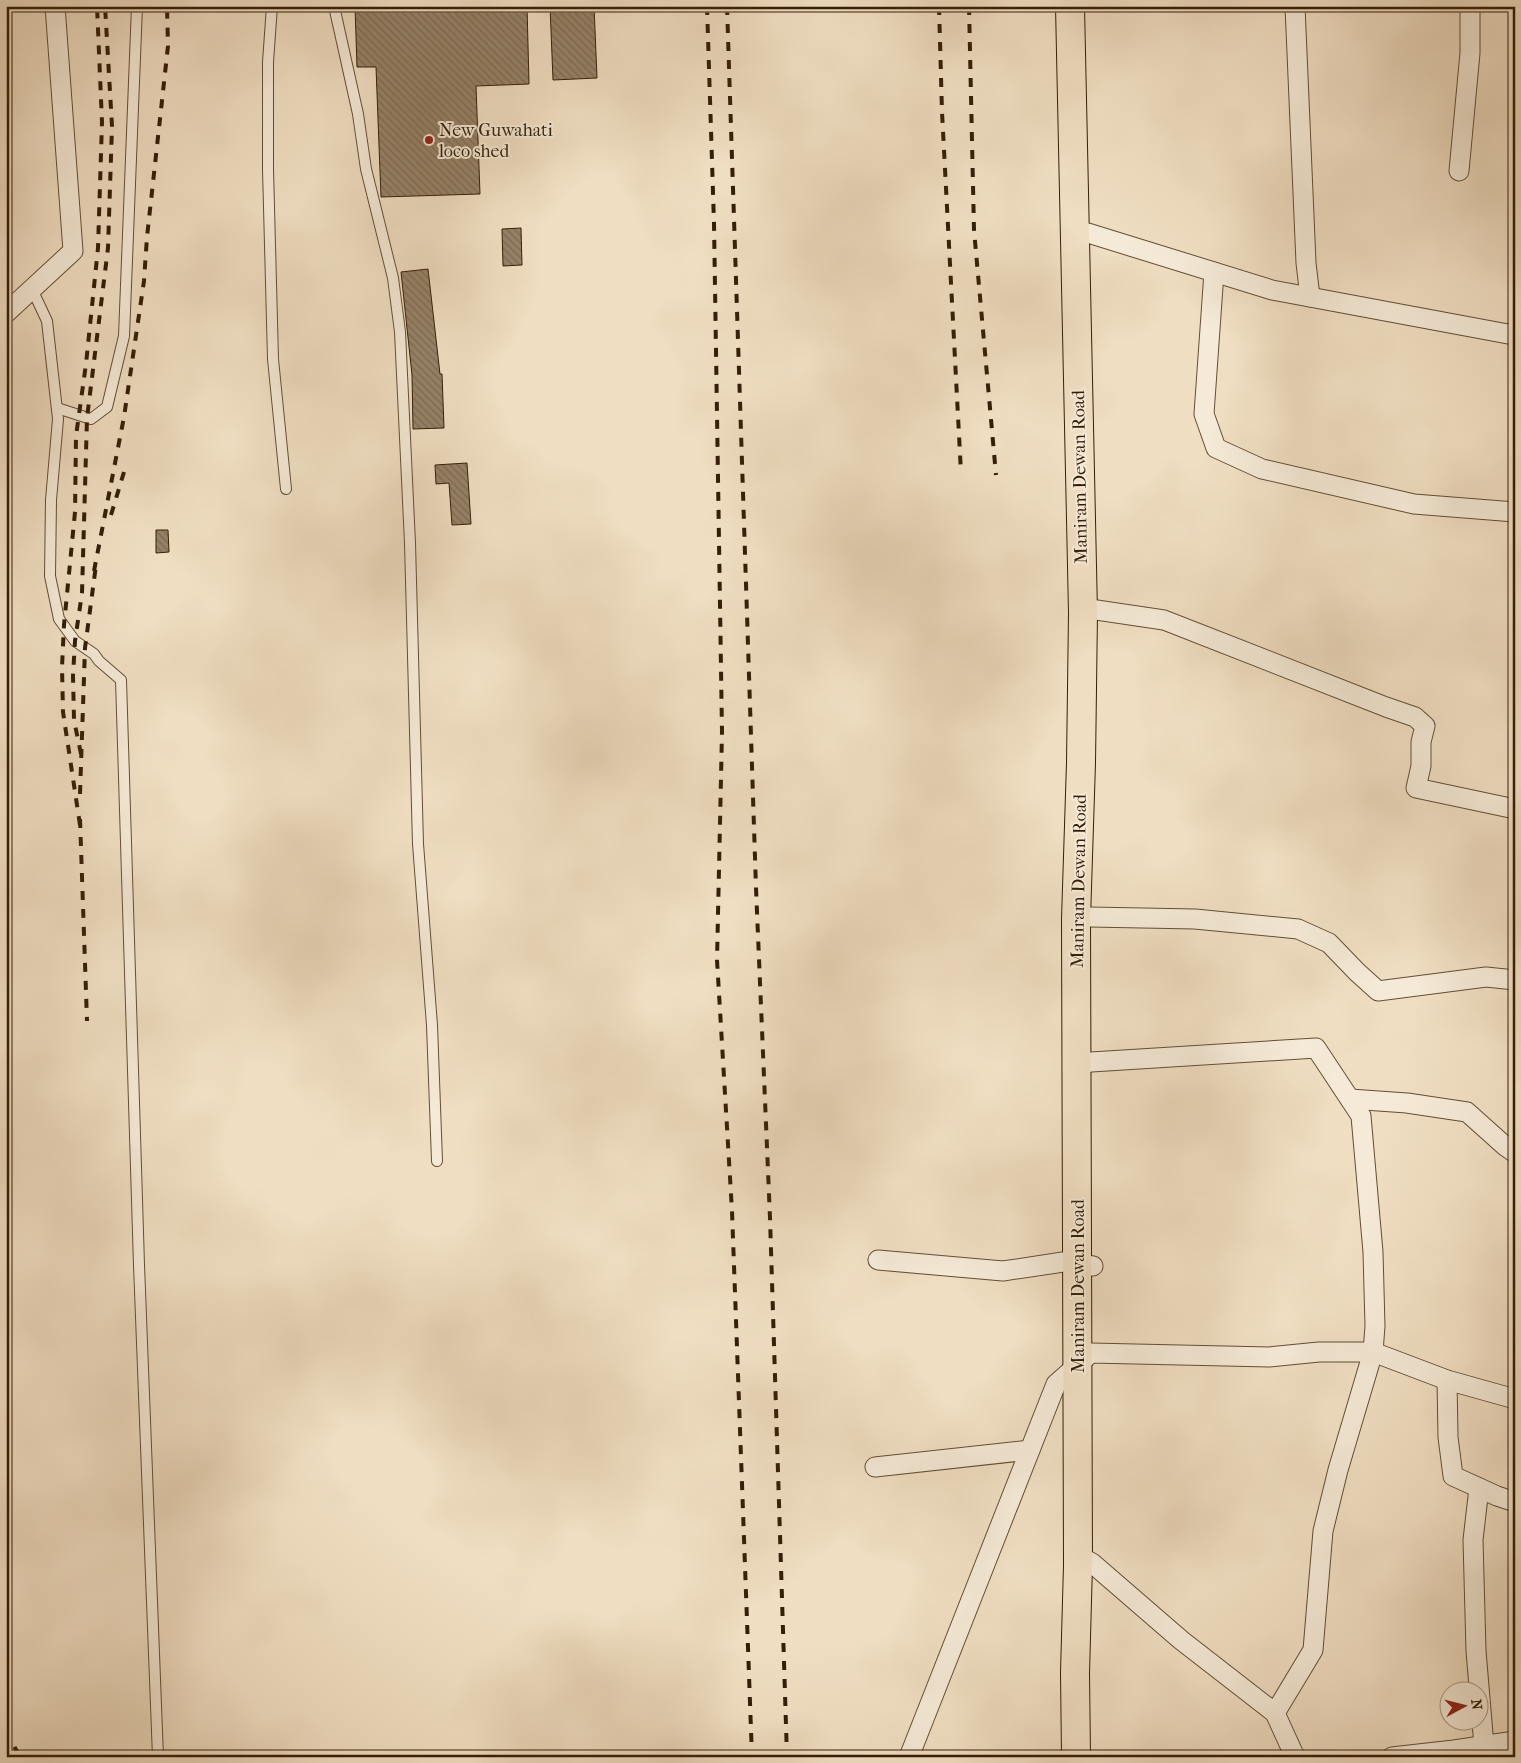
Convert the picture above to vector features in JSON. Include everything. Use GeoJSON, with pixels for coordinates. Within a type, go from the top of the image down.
{"type":"FeatureCollection","features":[{"type":"Feature","properties":{"kind":"main road","name":"Maniram Dewan Road"},"geometry":{"type":"LineString","coordinates":[[1070,6],[1081,235],[1090,609],[1090,917],[1084,1063],[1085,1559],[1090,1757]]}},
{"type":"Feature","properties":{"kind":"main road","name":"Maniram Dewan Road"},"geometry":{"type":"LineString","coordinates":[[1081,235],[1083,6]]}},
{"type":"Feature","properties":{"kind":"main road","name":"Maniram Dewan Road"},"geometry":{"type":"LineString","coordinates":[[1084,1063],[1076,919],[1089,730]]}},
{"type":"Feature","properties":{"kind":"main road","name":"Maniram Dewan Road"},"geometry":{"type":"LineString","coordinates":[[1076,1757],[1075,1673],[1085,1559]]}},
{"type":"Feature","properties":{"kind":"street"},"geometry":{"type":"LineString","coordinates":[[6,312],[73,251],[55,6]]}},
{"type":"Feature","properties":{"kind":"street"},"geometry":{"type":"LineString","coordinates":[[1295,6],[1306,263],[1310,297]]}},
{"type":"Feature","properties":{"kind":"street"},"geometry":{"type":"LineString","coordinates":[[1459,171],[1470,53],[1470,6]]}},
{"type":"Feature","properties":{"kind":"street"},"geometry":{"type":"LineString","coordinates":[[1081,235],[1272,290],[1508,334],[1515,333]]}},
{"type":"Feature","properties":{"kind":"street"},"geometry":{"type":"LineString","coordinates":[[1214,272],[1204,414],[1216,448],[1262,468],[1414,504],[1515,512]]}},
{"type":"Feature","properties":{"kind":"street"},"geometry":{"type":"LineString","coordinates":[[1090,609],[1164,620],[1386,708],[1415,716],[1425,726],[1421,742],[1421,766],[1416,788],[1515,809]]}},
{"type":"Feature","properties":{"kind":"street"},"geometry":{"type":"LineString","coordinates":[[1090,917],[1195,920],[1298,929],[1329,943],[1378,991],[1486,978],[1515,980]]}},
{"type":"Feature","properties":{"kind":"street"},"geometry":{"type":"LineString","coordinates":[[1084,1063],[1316,1048],[1360,1116],[1374,1252],[1375,1326],[1373,1352],[1338,1470],[1324,1531],[1312,1650],[1276,1713]]}},
{"type":"Feature","properties":{"kind":"street"},"geometry":{"type":"LineString","coordinates":[[1350,1099],[1407,1103],[1467,1112],[1515,1153]]}},
{"type":"Feature","properties":{"kind":"street"},"geometry":{"type":"LineString","coordinates":[[878,1260],[1003,1271],[1063,1262],[1085,1265]]}},
{"type":"Feature","properties":{"kind":"street"},"geometry":{"type":"LineString","coordinates":[[909,1757],[1056,1384],[1084,1359],[1269,1357],[1319,1352],[1373,1352],[1446,1380],[1515,1399]]}},
{"type":"Feature","properties":{"kind":"street"},"geometry":{"type":"LineString","coordinates":[[1446,1380],[1448,1436],[1453,1476],[1496,1496],[1515,1502]]}},
{"type":"Feature","properties":{"kind":"street"},"geometry":{"type":"LineString","coordinates":[[875,1468],[1030,1450]]}},
{"type":"Feature","properties":{"kind":"street"},"geometry":{"type":"LineString","coordinates":[[1478,1488],[1472,1540],[1476,1651],[1484,1746]]}},
{"type":"Feature","properties":{"kind":"street"},"geometry":{"type":"LineString","coordinates":[[1085,1559],[1181,1640],[1276,1713],[1294,1757]]}},
{"type":"Feature","properties":{"kind":"street"},"geometry":{"type":"LineString","coordinates":[[1392,1757],[1515,1742]]}},
{"type":"Feature","properties":{"kind":"lane"},"geometry":{"type":"LineString","coordinates":[[57,408],[91,419],[107,407],[124,336],[137,6]]}},
{"type":"Feature","properties":{"kind":"lane"},"geometry":{"type":"LineString","coordinates":[[272,6],[268,62],[268,169],[273,359],[286,489]]}},
{"type":"Feature","properties":{"kind":"lane"},"geometry":{"type":"LineString","coordinates":[[334,6],[358,114],[366,169],[393,278],[400,332],[410,543],[418,844],[432,1025],[437,1161]]}},
{"type":"Feature","properties":{"kind":"lane"},"geometry":{"type":"LineString","coordinates":[[32,288],[47,321],[58,419],[51,500],[50,576],[59,619],[75,641],[94,654],[99,661],[121,680],[139,1255],[158,1757]]}},
{"type":"Feature","properties":{"kind":"building","name":"New Guwahati loco shed"},"geometry":{"type":"Polygon","coordinates":[[[355,6],[527,6],[529,84],[476,86],[480,194],[381,197],[376,67],[357,67],[355,6]]]}},
{"type":"Feature","properties":{"kind":"building","name":"New Guwahati loco shed"},"geometry":{"type":"Polygon","coordinates":[[[550,6],[594,6],[597,78],[553,80],[550,6]]]}},
{"type":"Feature","properties":{"kind":"building"},"geometry":{"type":"Polygon","coordinates":[[[521,228],[522,265],[503,266],[502,229],[521,228]]]}},
{"type":"Feature","properties":{"kind":"building"},"geometry":{"type":"Polygon","coordinates":[[[428,269],[440,374],[442,374],[444,428],[413,429],[412,375],[401,272],[428,269]]]}},
{"type":"Feature","properties":{"kind":"building"},"geometry":{"type":"Polygon","coordinates":[[[467,463],[471,524],[452,525],[449,483],[436,484],[435,465],[467,463]]]}},
{"type":"Feature","properties":{"kind":"building"},"geometry":{"type":"Polygon","coordinates":[[[156,530],[168,530],[169,552],[156,553],[156,530]]]}},
{"type":"Feature","properties":{"kind":"railway"},"geometry":{"type":"LineString","coordinates":[[80,825],[63,712],[62,667],[64,625],[75,512],[76,436],[86,364],[98,248],[102,122],[97,6]]}},
{"type":"Feature","properties":{"kind":"railway"},"geometry":{"type":"LineString","coordinates":[[81,754],[74,720],[73,676],[75,641],[82,593],[87,418],[108,248],[112,126],[105,6]]}},
{"type":"Feature","properties":{"kind":"railway"},"geometry":{"type":"LineString","coordinates":[[94,571],[124,417],[144,281],[168,46],[167,6]]}},
{"type":"Feature","properties":{"kind":"railway"},"geometry":{"type":"LineString","coordinates":[[707,6],[714,223],[722,732],[717,960],[732,1211],[752,1757]]}},
{"type":"Feature","properties":{"kind":"railway"},"geometry":{"type":"LineString","coordinates":[[727,6],[787,1757]]}},
{"type":"Feature","properties":{"kind":"railway"},"geometry":{"type":"LineString","coordinates":[[939,6],[942,112],[961,473]]}},
{"type":"Feature","properties":{"kind":"railway"},"geometry":{"type":"LineString","coordinates":[[969,6],[974,230],[996,475]]}},
{"type":"Feature","properties":{"kind":"railway"},"geometry":{"type":"LineString","coordinates":[[111,515],[124,472]]}},
{"type":"Feature","properties":{"kind":"railway"},"geometry":{"type":"LineString","coordinates":[[80,794],[85,648],[96,565]]}},
{"type":"Feature","properties":{"kind":"railway"},"geometry":{"type":"LineString","coordinates":[[80,819],[87,1021]]}},
{"type":"Feature","properties":{"kind":"railway"},"geometry":{"type":"LineString","coordinates":[[6,1731],[20,1757]]}},
{"type":"Feature","properties":{"kind":"place","name":"New Guwahati loco shed"},"geometry":{"type":"Point","coordinates":[429,140]}}]}
